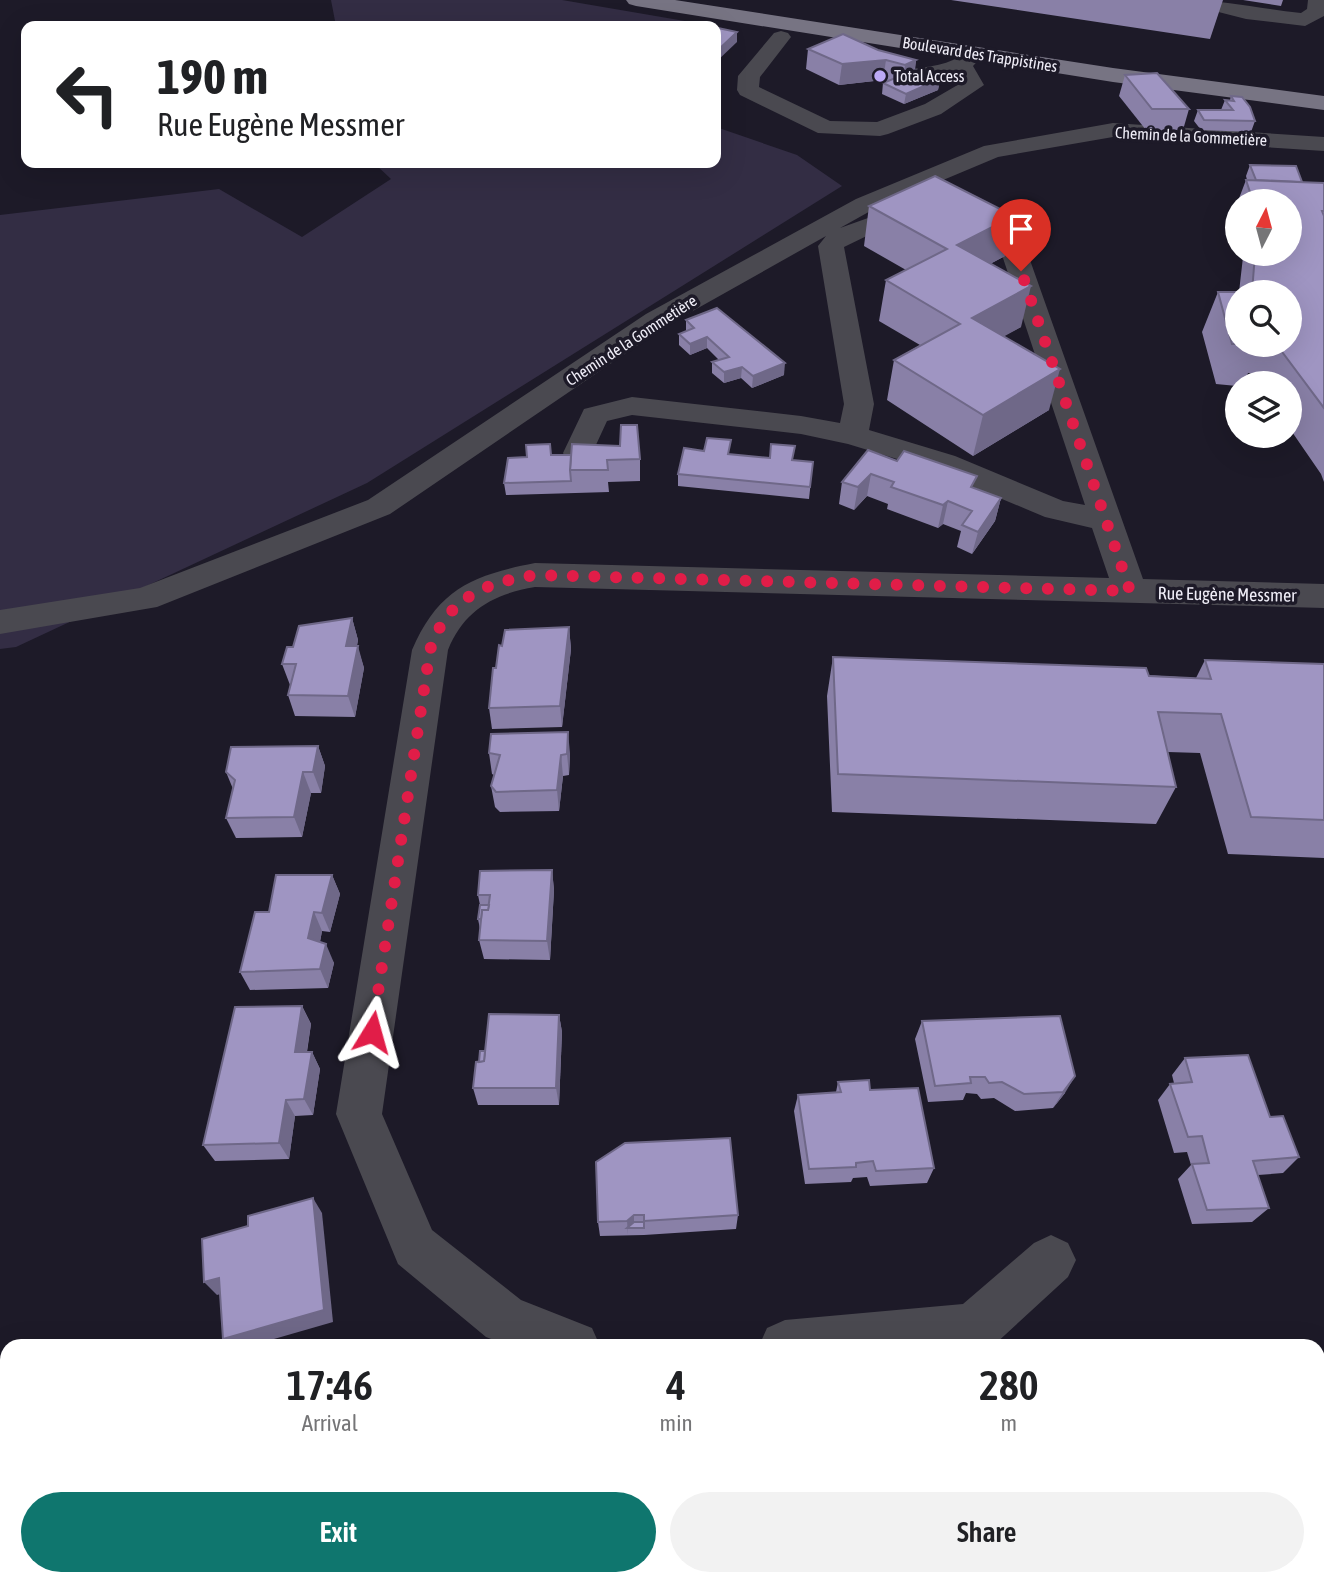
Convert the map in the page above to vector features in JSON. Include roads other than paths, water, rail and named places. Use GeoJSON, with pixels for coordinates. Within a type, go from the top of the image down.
{"type":"FeatureCollection","features":[{"type":"Feature","properties":{"kind":"main road","name":"Boulevard des Trappistines"},"geometry":{"type":"LineString","coordinates":[[636,0],[741,16],[968,59],[1324,103]]}},
{"type":"Feature","properties":{"kind":"main road"},"geometry":{"type":"LineString","coordinates":[[763,0],[872,17]]}},
{"type":"Feature","properties":{"kind":"main road","name":"Boulevard des Trappistines"},"geometry":{"type":"LineString","coordinates":[[940,27],[1032,41]]}},
{"type":"Feature","properties":{"kind":"main road"},"geometry":{"type":"LineString","coordinates":[[1178,62],[1257,73]]}},
{"type":"Feature","properties":{"kind":"street"},"geometry":{"type":"LineString","coordinates":[[1194,0],[1246,13],[1305,20],[1317,12],[1318,0]]}},
{"type":"Feature","properties":{"kind":"street"},"geometry":{"type":"LineString","coordinates":[[741,16],[781,37],[798,53]]}},
{"type":"Feature","properties":{"kind":"street"},"geometry":{"type":"LineString","coordinates":[[781,37],[749,76],[748,90],[826,128],[880,129],[933,109],[972,85],[968,59],[900,77]]}},
{"type":"Feature","properties":{"kind":"street","name":"Chemin de la Gommetière"},"geometry":{"type":"LineString","coordinates":[[0,622],[145,598],[379,508],[656,320],[865,204],[992,151],[1113,130],[1324,145]]}},
{"type":"Feature","properties":{"kind":"street"},"geometry":{"type":"LineString","coordinates":[[969,212],[1012,246],[1130,591]]}},
{"type":"Feature","properties":{"kind":"street"},"geometry":{"type":"LineString","coordinates":[[853,435],[859,404],[831,246],[838,238],[870,225]]}},
{"type":"Feature","properties":{"kind":"street"},"geometry":{"type":"LineString","coordinates":[[578,453],[595,415],[632,407],[801,425],[853,435],[944,463],[1056,510],[1107,520]]}},
{"type":"Feature","properties":{"kind":"street","name":"Rue Eugène Messmer"},"geometry":{"type":"LineString","coordinates":[[556,1339],[504,1319],[415,1247],[359,1114],[430,650],[438,626],[465,598],[504,580],[535,575],[1324,596]]}},
{"type":"Feature","properties":{"kind":"street"},"geometry":{"type":"LineString","coordinates":[[863,1339],[974,1329],[1051,1260]]}},
{"type":"Feature","properties":{"kind":"place","name":"Total Access"},"geometry":{"type":"Point","coordinates":[880,76]}}]}
